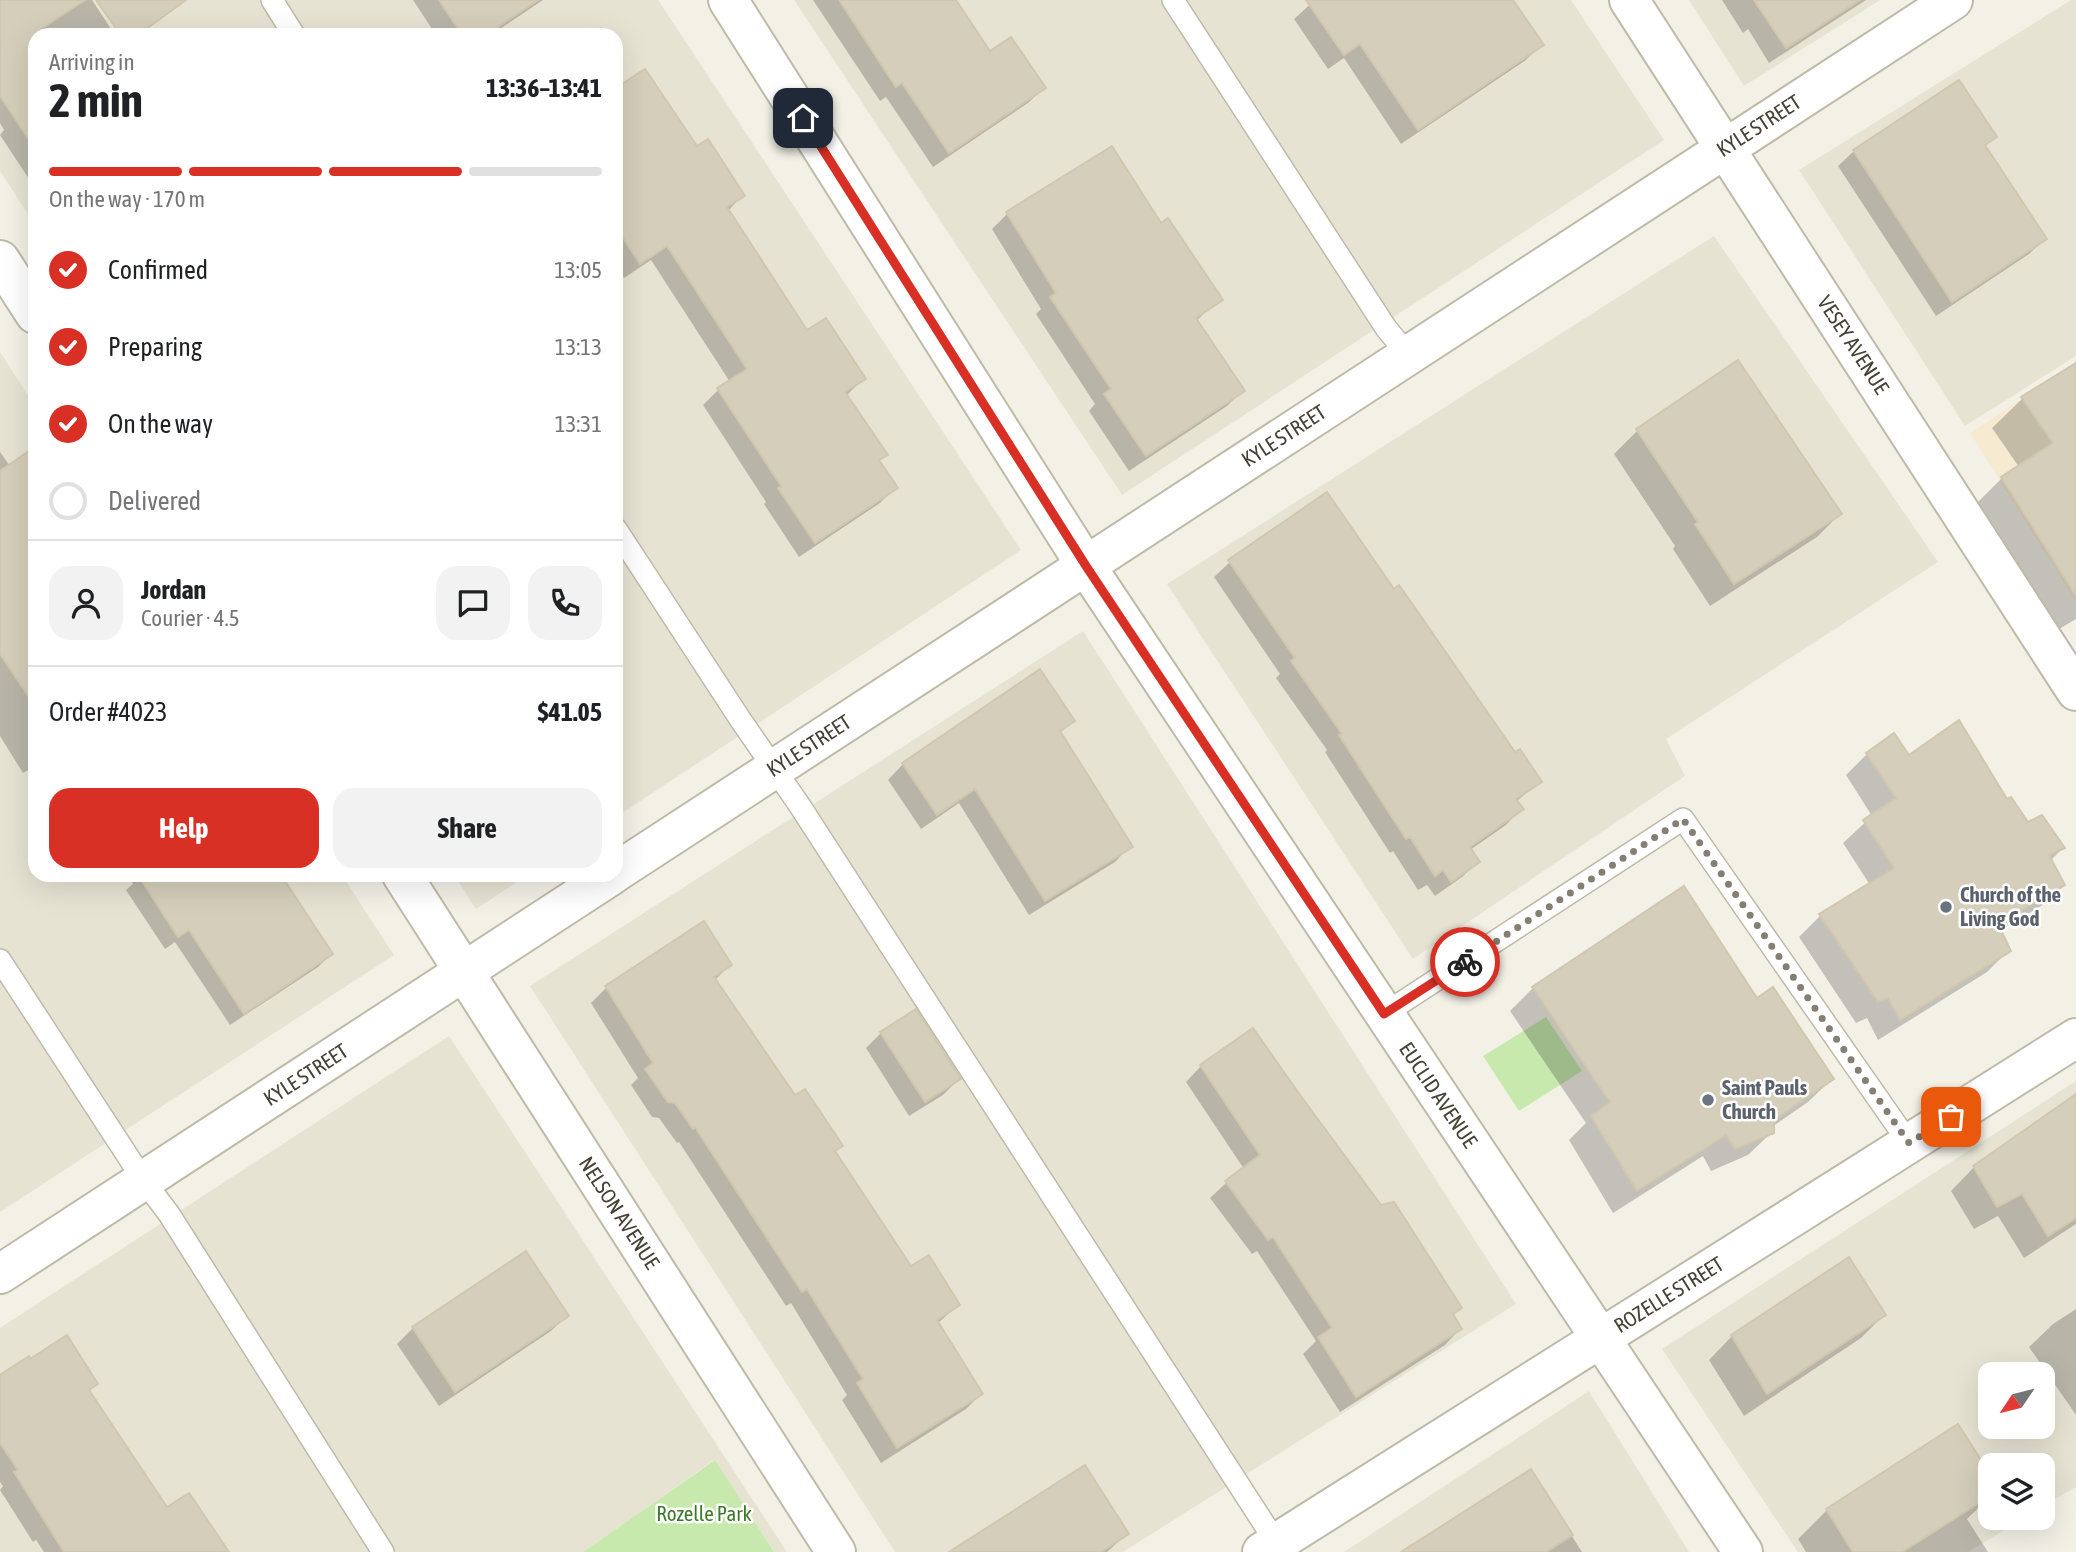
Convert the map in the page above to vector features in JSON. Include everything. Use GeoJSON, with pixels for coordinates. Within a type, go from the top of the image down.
{"type":"FeatureCollection","features":[{"type":"Feature","properties":{"kind":"street","name":"EUCLID AVENUE"},"geometry":{"type":"LineString","coordinates":[[728,0],[1086,566],[1743,1552]]}},
{"type":"Feature","properties":{"kind":"street","name":"VESEY AVENUE"},"geometry":{"type":"LineString","coordinates":[[1629,0],[2076,691]]}},
{"type":"Feature","properties":{"kind":"street","name":"KYLE STREET"},"geometry":{"type":"LineString","coordinates":[[623,867],[1953,0]]}},
{"type":"Feature","properties":{"kind":"street"},"geometry":{"type":"LineString","coordinates":[[0,260],[28,303]]}},
{"type":"Feature","properties":{"kind":"street","name":"NELSON AVENUE"},"geometry":{"type":"LineString","coordinates":[[407,882],[836,1552]]}},
{"type":"Feature","properties":{"kind":"street","name":"KYLE STREET"},"geometry":{"type":"LineString","coordinates":[[0,1274],[600,882]]}},
{"type":"Feature","properties":{"kind":"street","name":"ROZELLE STREET"},"geometry":{"type":"LineString","coordinates":[[1273,1549],[2076,1038]]}},
{"type":"Feature","properties":{"kind":"lane"},"geometry":{"type":"LineString","coordinates":[[272,0],[290,28]]}},
{"type":"Feature","properties":{"kind":"lane"},"geometry":{"type":"LineString","coordinates":[[1173,0],[1386,328],[1408,355]]}},
{"type":"Feature","properties":{"kind":"lane"},"geometry":{"type":"LineString","coordinates":[[623,540],[775,768],[1273,1549]]}},
{"type":"Feature","properties":{"kind":"lane"},"geometry":{"type":"LineString","coordinates":[[1384,1014],[1683,819],[1909,1143]]}},
{"type":"Feature","properties":{"kind":"lane"},"geometry":{"type":"LineString","coordinates":[[0,960],[144,1181],[169,1214],[383,1552]]}},
{"type":"Feature","properties":{"kind":"shaded area"},"geometry":{"type":"Polygon","coordinates":[[[0,0],[658,0],[1021,550],[623,812],[623,28],[28,28],[28,214],[0,171],[0,0]]]}},
{"type":"Feature","properties":{"kind":"shaded area"},"geometry":{"type":"Polygon","coordinates":[[[794,0],[1571,0],[1664,140],[1122,495],[794,0]]]}},
{"type":"Feature","properties":{"kind":"shaded area"},"geometry":{"type":"Polygon","coordinates":[[[1689,0],[1880,0],[1744,86],[1689,0]]]}},
{"type":"Feature","properties":{"kind":"shaded area"},"geometry":{"type":"Polygon","coordinates":[[[2071,0],[2076,0],[2076,356],[1965,426],[1799,170],[2071,0]]]}},
{"type":"Feature","properties":{"kind":"shaded area"},"geometry":{"type":"Polygon","coordinates":[[[1714,236],[1938,562],[1666,739],[1685,776],[1413,959],[1167,584],[1714,236]]]}},
{"type":"Feature","properties":{"kind":"shaded area"},"geometry":{"type":"Polygon","coordinates":[[[0,352],[28,395],[28,882],[347,882],[394,955],[0,1212],[0,352]]]}},
{"type":"Feature","properties":{"kind":"shaded area"},"geometry":{"type":"Polygon","coordinates":[[[2076,363],[2076,601],[1970,433],[2076,363]]]}},
{"type":"Feature","properties":{"kind":"shaded area"},"geometry":{"type":"Polygon","coordinates":[[[1083,631],[1516,1304],[1123,1552],[895,1552],[530,986],[1083,631]]]}},
{"type":"Feature","properties":{"kind":"shaded area"},"geometry":{"type":"Polygon","coordinates":[[[459,882],[517,882],[476,909],[459,882]]]}},
{"type":"Feature","properties":{"kind":"shaded area"},"geometry":{"type":"Polygon","coordinates":[[[449,1036],[787,1552],[774,1552],[714,1460],[583,1552],[0,1552],[0,1328],[449,1036]]]}},
{"type":"Feature","properties":{"kind":"shaded area"},"geometry":{"type":"Polygon","coordinates":[[[2076,1081],[2076,1487],[2055,1499],[2055,1453],[1978,1453],[1978,1530],[2004,1530],[1968,1552],[1798,1552],[1662,1349],[2076,1081]]]}},
{"type":"Feature","properties":{"kind":"shaded area"},"geometry":{"type":"Polygon","coordinates":[[[1589,1391],[1689,1552],[1344,1552],[1589,1391]]]}},
{"type":"Feature","properties":{"kind":"green space"},"geometry":{"type":"Polygon","coordinates":[[[1546,1017],[1582,1071],[1519,1111],[1483,1056],[1546,1017]]]}},
{"type":"Feature","properties":{"kind":"green space","name":"Rozelle Park"},"geometry":{"type":"Polygon","coordinates":[[[715,1460],[774,1552],[583,1552],[715,1460]]]}},
{"type":"Feature","properties":{"kind":"building"},"geometry":{"type":"Polygon","coordinates":[[[0,0],[85,0],[43,28],[28,28],[28,138],[0,96],[0,0]]]}},
{"type":"Feature","properties":{"kind":"building"},"geometry":{"type":"Polygon","coordinates":[[[96,0],[186,0],[148,28],[116,28],[96,0]]]}},
{"type":"Feature","properties":{"kind":"building"},"geometry":{"type":"Polygon","coordinates":[[[439,0],[538,0],[496,28],[457,28],[439,0]]]}},
{"type":"Feature","properties":{"kind":"building"},"geometry":{"type":"Polygon","coordinates":[[[839,0],[956,0],[990,51],[1011,37],[1046,88],[949,153],[902,83],[896,87],[839,0]]]}},
{"type":"Feature","properties":{"kind":"building"},"geometry":{"type":"Polygon","coordinates":[[[1306,0],[1513,0],[1544,45],[1418,130],[1360,44],[1344,55],[1306,0]]]}},
{"type":"Feature","properties":{"kind":"building"},"geometry":{"type":"Polygon","coordinates":[[[1754,0],[1860,0],[1786,48],[1754,0]]]}},
{"type":"Feature","properties":{"kind":"building"},"geometry":{"type":"Polygon","coordinates":[[[645,69],[697,146],[708,139],[745,196],[727,207],[807,330],[826,318],[866,379],[845,392],[888,455],[879,460],[898,488],[815,543],[717,388],[747,369],[667,246],[640,264],[623,238],[623,83],[645,69]]]}},
{"type":"Feature","properties":{"kind":"building"},"geometry":{"type":"Polygon","coordinates":[[[1959,80],[1997,137],[1985,145],[2047,239],[1952,302],[1853,150],[1959,80]]]}},
{"type":"Feature","properties":{"kind":"building"},"geometry":{"type":"Polygon","coordinates":[[[1112,146],[1161,223],[1168,218],[1223,300],[1196,318],[1245,391],[1146,456],[1104,394],[1111,389],[1050,297],[1056,293],[1006,212],[1112,146]]]}},
{"type":"Feature","properties":{"kind":"building"},"geometry":{"type":"Polygon","coordinates":[[[1738,360],[1842,514],[1734,584],[1695,524],[1698,522],[1636,429],[1738,360]]]}},
{"type":"Feature","properties":{"kind":"building"},"geometry":{"type":"Polygon","coordinates":[[[2076,363],[2076,596],[2001,477],[2053,443],[2021,397],[2076,363]]]}},
{"type":"Feature","properties":{"kind":"building"},"geometry":{"type":"Polygon","coordinates":[[[28,452],[28,696],[0,654],[0,471],[28,452]]]}},
{"type":"Feature","properties":{"kind":"building"},"geometry":{"type":"Polygon","coordinates":[[[1327,492],[1394,589],[1399,585],[1515,752],[1520,749],[1542,782],[1516,799],[1524,809],[1470,847],[1480,862],[1451,882],[1443,870],[1435,876],[1410,837],[1406,839],[1339,735],[1342,734],[1291,661],[1295,658],[1228,560],[1327,492]]]}},
{"type":"Feature","properties":{"kind":"building"},"geometry":{"type":"Polygon","coordinates":[[[1040,669],[1075,721],[1060,731],[1133,847],[1045,901],[975,789],[937,815],[902,763],[1040,669]]]}},
{"type":"Feature","properties":{"kind":"building"},"geometry":{"type":"Polygon","coordinates":[[[1959,720],[2007,799],[2011,797],[2028,822],[2042,815],[2065,848],[2049,855],[2065,885],[1998,924],[2011,951],[1900,1020],[1888,998],[1878,1002],[1819,914],[1894,868],[1863,820],[1896,798],[1866,753],[1894,733],[1909,755],[1959,720]]]}},
{"type":"Feature","properties":{"kind":"building"},"geometry":{"type":"Polygon","coordinates":[[[143,882],[286,882],[333,954],[244,1014],[189,930],[178,937],[143,882]]]}},
{"type":"Feature","properties":{"kind":"building"},"geometry":{"type":"Polygon","coordinates":[[[1684,886],[1757,998],[1773,987],[1834,1079],[1774,1120],[1774,1133],[1735,1149],[1726,1135],[1637,1191],[1591,1116],[1610,1102],[1532,987],[1684,886]]]}},
{"type":"Feature","properties":{"kind":"building"},"geometry":{"type":"Polygon","coordinates":[[[704,921],[732,965],[714,977],[795,1095],[805,1089],[843,1146],[835,1151],[911,1266],[929,1255],[960,1305],[937,1320],[983,1394],[897,1448],[857,1383],[863,1379],[807,1289],[802,1292],[695,1127],[693,1129],[675,1103],[668,1102],[645,1069],[653,1063],[605,986],[704,921]]]}},
{"type":"Feature","properties":{"kind":"building"},"geometry":{"type":"Polygon","coordinates":[[[916,1009],[961,1079],[925,1102],[880,1032],[916,1009]]]}},
{"type":"Feature","properties":{"kind":"building"},"geometry":{"type":"Polygon","coordinates":[[[1253,1028],[1381,1205],[1394,1202],[1462,1308],[1453,1314],[1462,1329],[1356,1397],[1318,1337],[1332,1328],[1273,1237],[1268,1240],[1225,1181],[1260,1155],[1200,1065],[1253,1028]]]}},
{"type":"Feature","properties":{"kind":"building"},"geometry":{"type":"Polygon","coordinates":[[[2076,1094],[2076,1218],[2048,1236],[2022,1194],[1997,1207],[1973,1166],[2076,1094]]]}},
{"type":"Feature","properties":{"kind":"building"},"geometry":{"type":"Polygon","coordinates":[[[526,1251],[569,1316],[455,1392],[412,1327],[526,1251]]]}},
{"type":"Feature","properties":{"kind":"building"},"geometry":{"type":"Polygon","coordinates":[[[1849,1257],[1886,1315],[1767,1394],[1731,1335],[1849,1257]]]}},
{"type":"Feature","properties":{"kind":"building"},"geometry":{"type":"Polygon","coordinates":[[[67,1335],[98,1384],[89,1390],[167,1507],[189,1493],[229,1552],[64,1552],[14,1472],[18,1470],[0,1443],[0,1375],[67,1335]]]}},
{"type":"Feature","properties":{"kind":"building"},"geometry":{"type":"Polygon","coordinates":[[[1958,1424],[1978,1455],[1978,1504],[1902,1552],[1853,1552],[1826,1509],[1958,1424]]]}},
{"type":"Feature","properties":{"kind":"building"},"geometry":{"type":"Polygon","coordinates":[[[1085,1465],[1129,1534],[1101,1552],[949,1552],[1085,1465]]]}},
{"type":"Feature","properties":{"kind":"building"},"geometry":{"type":"Polygon","coordinates":[[[1531,1469],[1573,1535],[1546,1552],[1401,1552],[1531,1469]]]}},
{"type":"Feature","properties":{"kind":"way so far"},"geometry":{"type":"LineString","coordinates":[[1465,962],[1683,819],[1909,1143],[1951,1117]]}},
{"type":"Feature","properties":{"kind":"place","name":"Church of the Living God"},"geometry":{"type":"Point","coordinates":[1946,907]}},
{"type":"Feature","properties":{"kind":"place","name":"Saint Pauls Church"},"geometry":{"type":"Point","coordinates":[1708,1100]}},
{"type":"Feature","properties":{"kind":"route"},"geometry":{"type":"LineString","coordinates":[[803,118],[1086,566],[1384,1014],[1465,962]]}}]}
